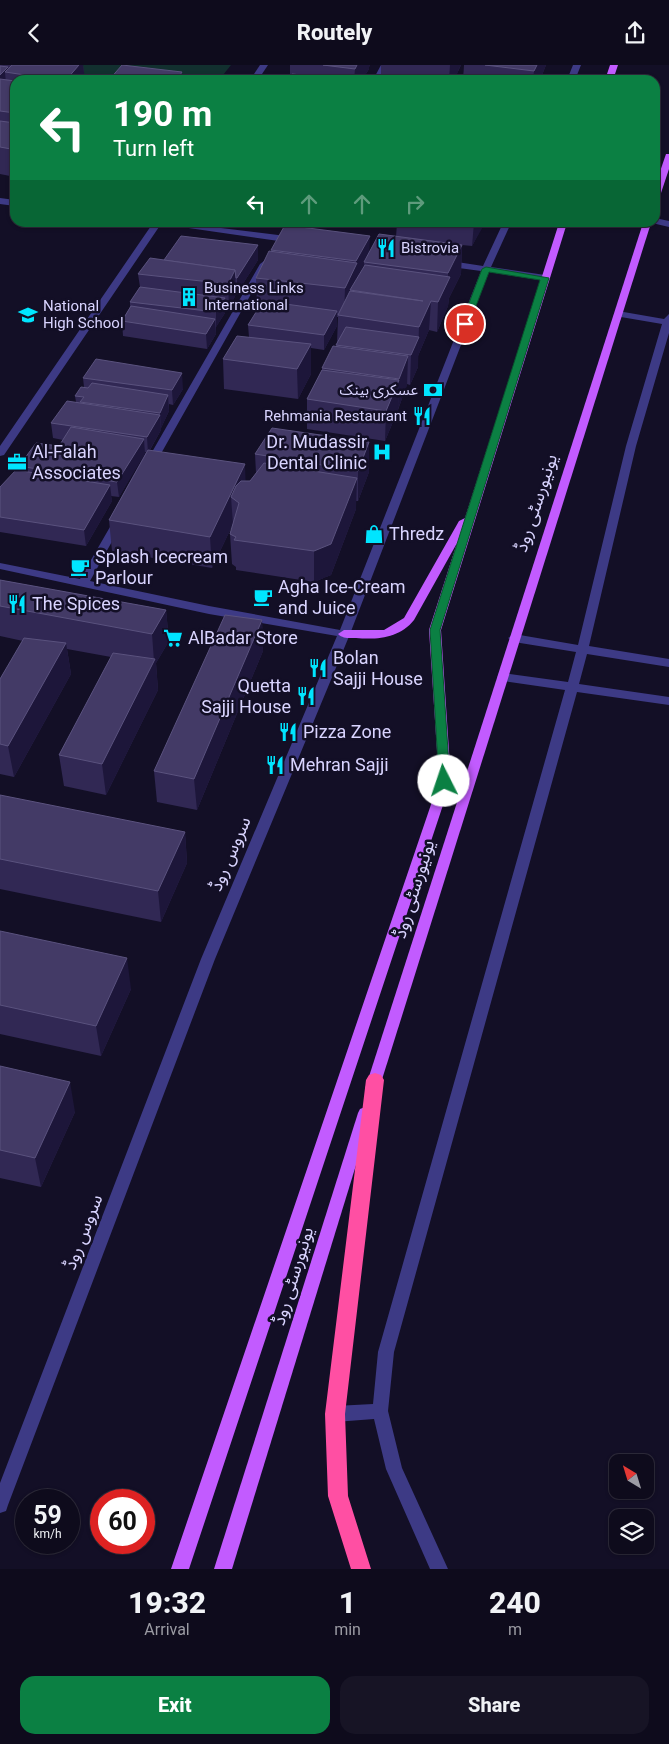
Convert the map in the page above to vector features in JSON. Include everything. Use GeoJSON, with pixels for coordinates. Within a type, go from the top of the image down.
{"type":"FeatureCollection","features":[{"type":"Feature","properties":{"kind":"highway"},"geometry":{"type":"LineString","coordinates":[[361,1569],[338,1496],[335,1414],[375,1080]]}},
{"type":"Feature","properties":{"kind":"main road"},"geometry":{"type":"LineString","coordinates":[[660,184],[669,156]]}},
{"type":"Feature","properties":{"kind":"main road","name":"یونیورسٹی روڈ"},"geometry":{"type":"LineString","coordinates":[[180,1569],[444,781],[435,630],[562,227]]}},
{"type":"Feature","properties":{"kind":"main road","name":"یونیورسٹی روڈ"},"geometry":{"type":"LineString","coordinates":[[223,1569],[514,638],[647,227]]}},
{"type":"Feature","properties":{"kind":"main road"},"geometry":{"type":"LineString","coordinates":[[344,634],[383,635],[398,630],[408,619],[476,499]]}},
{"type":"Feature","properties":{"kind":"street"},"geometry":{"type":"LineString","coordinates":[[0,453],[154,227]]}},
{"type":"Feature","properties":{"kind":"street"},"geometry":{"type":"LineString","coordinates":[[185,227],[277,245],[298,241]]}},
{"type":"Feature","properties":{"kind":"street"},"geometry":{"type":"LineString","coordinates":[[142,480],[277,245],[294,227]]}},
{"type":"Feature","properties":{"kind":"street","name":"سروس روڈ"},"geometry":{"type":"LineString","coordinates":[[1,1498],[208,959],[344,634],[486,269],[505,227]]}},
{"type":"Feature","properties":{"kind":"street"},"geometry":{"type":"LineString","coordinates":[[437,262],[545,278]]}},
{"type":"Feature","properties":{"kind":"street"},"geometry":{"type":"LineString","coordinates":[[439,1569],[394,1469],[380,1411],[386,1352],[573,685],[631,446],[668,319],[618,314]]}},
{"type":"Feature","properties":{"kind":"street"},"geometry":{"type":"LineString","coordinates":[[83,584],[122,514]]}},
{"type":"Feature","properties":{"kind":"street"},"geometry":{"type":"LineString","coordinates":[[0,566],[209,610],[344,634]]}},
{"type":"Feature","properties":{"kind":"street"},"geometry":{"type":"LineString","coordinates":[[514,638],[669,663]]}},
{"type":"Feature","properties":{"kind":"street"},"geometry":{"type":"LineString","coordinates":[[503,677],[573,685],[669,701]]}},
{"type":"Feature","properties":{"kind":"street"},"geometry":{"type":"LineString","coordinates":[[335,1414],[380,1411]]}},
{"type":"Feature","properties":{"kind":"green space"},"geometry":{"type":"Polygon","coordinates":[[[40,65],[231,65],[223,75],[43,75],[40,65]]]}},
{"type":"Feature","properties":{"kind":"building"},"geometry":{"type":"Polygon","coordinates":[[[12,65],[79,65],[70,75],[25,75],[5,72],[12,65]]]}},
{"type":"Feature","properties":{"kind":"building"},"geometry":{"type":"Polygon","coordinates":[[[122,65],[182,72],[180,75],[113,75],[122,65]]]}},
{"type":"Feature","properties":{"kind":"building"},"geometry":{"type":"Polygon","coordinates":[[[323,65],[357,65],[355,69],[323,65]]]}},
{"type":"Feature","properties":{"kind":"building"},"geometry":{"type":"Polygon","coordinates":[[[485,65],[537,65],[534,71],[485,65]]]}},
{"type":"Feature","properties":{"kind":"building"},"geometry":{"type":"Polygon","coordinates":[[[0,66],[8,67],[0,75],[0,66]]]}},
{"type":"Feature","properties":{"kind":"building"},"geometry":{"type":"Polygon","coordinates":[[[0,79],[10,80],[10,112],[0,111],[0,79]]]}},
{"type":"Feature","properties":{"kind":"building"},"geometry":{"type":"Polygon","coordinates":[[[0,121],[10,122],[10,149],[0,147],[0,121]]]}},
{"type":"Feature","properties":{"kind":"building"},"geometry":{"type":"Polygon","coordinates":[[[284,227],[300,227],[370,236],[356,261],[271,250],[284,227]]]}},
{"type":"Feature","properties":{"kind":"building"},"geometry":{"type":"Polygon","coordinates":[[[379,234],[462,245],[448,273],[364,262],[379,234]]]}},
{"type":"Feature","properties":{"kind":"building"},"geometry":{"type":"Polygon","coordinates":[[[181,236],[258,245],[236,278],[235,270],[164,260],[181,236]]]}},
{"type":"Feature","properties":{"kind":"building"},"geometry":{"type":"Polygon","coordinates":[[[269,251],[357,263],[345,288],[256,278],[269,251]]]}},
{"type":"Feature","properties":{"kind":"building"},"geometry":{"type":"Polygon","coordinates":[[[150,258],[235,270],[228,284],[138,274],[150,258]]]}},
{"type":"Feature","properties":{"kind":"building"},"geometry":{"type":"Polygon","coordinates":[[[365,265],[450,277],[438,302],[431,301],[419,327],[338,315],[350,291],[423,301],[350,290],[365,265]]]}},
{"type":"Feature","properties":{"kind":"building"},"geometry":{"type":"Polygon","coordinates":[[[140,287],[225,298],[216,312],[130,302],[140,287]]]}},
{"type":"Feature","properties":{"kind":"building"},"geometry":{"type":"Polygon","coordinates":[[[263,301],[337,311],[324,335],[248,325],[263,301]]]}},
{"type":"Feature","properties":{"kind":"building"},"geometry":{"type":"Polygon","coordinates":[[[131,306],[215,319],[206,334],[122,321],[131,306]]]}},
{"type":"Feature","properties":{"kind":"building"},"geometry":{"type":"Polygon","coordinates":[[[346,327],[419,337],[411,355],[336,345],[346,327]]]}},
{"type":"Feature","properties":{"kind":"building"},"geometry":{"type":"Polygon","coordinates":[[[237,336],[311,344],[297,369],[223,359],[237,336]]]}},
{"type":"Feature","properties":{"kind":"building"},"geometry":{"type":"Polygon","coordinates":[[[333,346],[408,356],[399,379],[322,368],[333,346]]]}},
{"type":"Feature","properties":{"kind":"building"},"geometry":{"type":"Polygon","coordinates":[[[96,359],[182,373],[172,390],[83,378],[96,359]]]}},
{"type":"Feature","properties":{"kind":"building"},"geometry":{"type":"Polygon","coordinates":[[[322,370],[399,380],[386,411],[307,399],[322,370]]]}},
{"type":"Feature","properties":{"kind":"building"},"geometry":{"type":"Polygon","coordinates":[[[92,383],[168,395],[160,413],[80,402],[84,397],[75,396],[81,387],[88,388],[92,383]]]}},
{"type":"Feature","properties":{"kind":"building"},"geometry":{"type":"Polygon","coordinates":[[[67,401],[160,415],[147,437],[51,423],[67,401]]]}},
{"type":"Feature","properties":{"kind":"building"},"geometry":{"type":"Polygon","coordinates":[[[71,427],[144,439],[117,482],[19,466],[36,443],[59,446],[71,427]]]}},
{"type":"Feature","properties":{"kind":"building"},"geometry":{"type":"Polygon","coordinates":[[[272,428],[369,442],[358,471],[255,454],[272,428]]]}},
{"type":"Feature","properties":{"kind":"building"},"geometry":{"type":"Polygon","coordinates":[[[148,450],[245,464],[210,537],[109,520],[148,450]]]}},
{"type":"Feature","properties":{"kind":"building"},"geometry":{"type":"Polygon","coordinates":[[[264,463],[357,478],[331,544],[314,551],[234,540],[236,537],[230,534],[239,503],[231,497],[236,486],[241,481],[250,481],[264,463]]]}},
{"type":"Feature","properties":{"kind":"building"},"geometry":{"type":"Polygon","coordinates":[[[16,470],[110,485],[84,530],[0,517],[0,487],[16,470]]]}},
{"type":"Feature","properties":{"kind":"building"},"geometry":{"type":"Polygon","coordinates":[[[0,580],[166,610],[152,634],[0,606],[0,580]]]}},
{"type":"Feature","properties":{"kind":"building"},"geometry":{"type":"Polygon","coordinates":[[[225,615],[262,620],[194,779],[154,771],[225,615]]]}},
{"type":"Feature","properties":{"kind":"building"},"geometry":{"type":"Polygon","coordinates":[[[24,638],[66,643],[8,746],[0,744],[0,679],[24,638]]]}},
{"type":"Feature","properties":{"kind":"building"},"geometry":{"type":"Polygon","coordinates":[[[113,653],[155,659],[102,764],[59,755],[113,653]]]}},
{"type":"Feature","properties":{"kind":"building"},"geometry":{"type":"Polygon","coordinates":[[[0,795],[185,832],[158,891],[0,859],[0,795]]]}},
{"type":"Feature","properties":{"kind":"building"},"geometry":{"type":"Polygon","coordinates":[[[0,931],[127,958],[96,1026],[0,1005],[0,931]]]}},
{"type":"Feature","properties":{"kind":"building"},"geometry":{"type":"Polygon","coordinates":[[[0,1066],[70,1082],[35,1158],[0,1150],[0,1066]]]}},
{"type":"Feature","properties":{"kind":"place","name":"Bistrovia"},"geometry":{"type":"Point","coordinates":[386,248]}},
{"type":"Feature","properties":{"kind":"place","name":"Business Links International"},"geometry":{"type":"Point","coordinates":[189,297]}},
{"type":"Feature","properties":{"kind":"place","name":"National High School"},"geometry":{"type":"Point","coordinates":[28,315]}},
{"type":"Feature","properties":{"kind":"place","name":"عسکری بینک"},"geometry":{"type":"Point","coordinates":[433,390]}},
{"type":"Feature","properties":{"kind":"place","name":"Rehmania Restaurant"},"geometry":{"type":"Point","coordinates":[422,416]}},
{"type":"Feature","properties":{"kind":"place","name":"Dr. Mudassir Dental Clinic"},"geometry":{"type":"Point","coordinates":[382,452]}},
{"type":"Feature","properties":{"kind":"place","name":"Al-Falah Associates"},"geometry":{"type":"Point","coordinates":[17,462]}},
{"type":"Feature","properties":{"kind":"place","name":"Thredz"},"geometry":{"type":"Point","coordinates":[374,534]}},
{"type":"Feature","properties":{"kind":"place","name":"Splash Icecream Parlour"},"geometry":{"type":"Point","coordinates":[80,567]}},
{"type":"Feature","properties":{"kind":"place","name":"Agha Ice-Cream and Juice"},"geometry":{"type":"Point","coordinates":[263,597]}},
{"type":"Feature","properties":{"kind":"place","name":"The Spices"},"geometry":{"type":"Point","coordinates":[17,604]}},
{"type":"Feature","properties":{"kind":"place","name":"AlBadar Store"},"geometry":{"type":"Point","coordinates":[173,638]}},
{"type":"Feature","properties":{"kind":"place","name":"Bolan Sajji House"},"geometry":{"type":"Point","coordinates":[318,668]}},
{"type":"Feature","properties":{"kind":"place","name":"Quetta Sajji House"},"geometry":{"type":"Point","coordinates":[306,696]}},
{"type":"Feature","properties":{"kind":"place","name":"Pizza Zone"},"geometry":{"type":"Point","coordinates":[288,732]}},
{"type":"Feature","properties":{"kind":"place","name":"Mehran Sajji"},"geometry":{"type":"Point","coordinates":[275,765]}},
{"type":"Feature","properties":{"kind":"route"},"geometry":{"type":"LineString","coordinates":[[444,781],[435,630],[545,278],[486,269],[465,324]]}}]}
